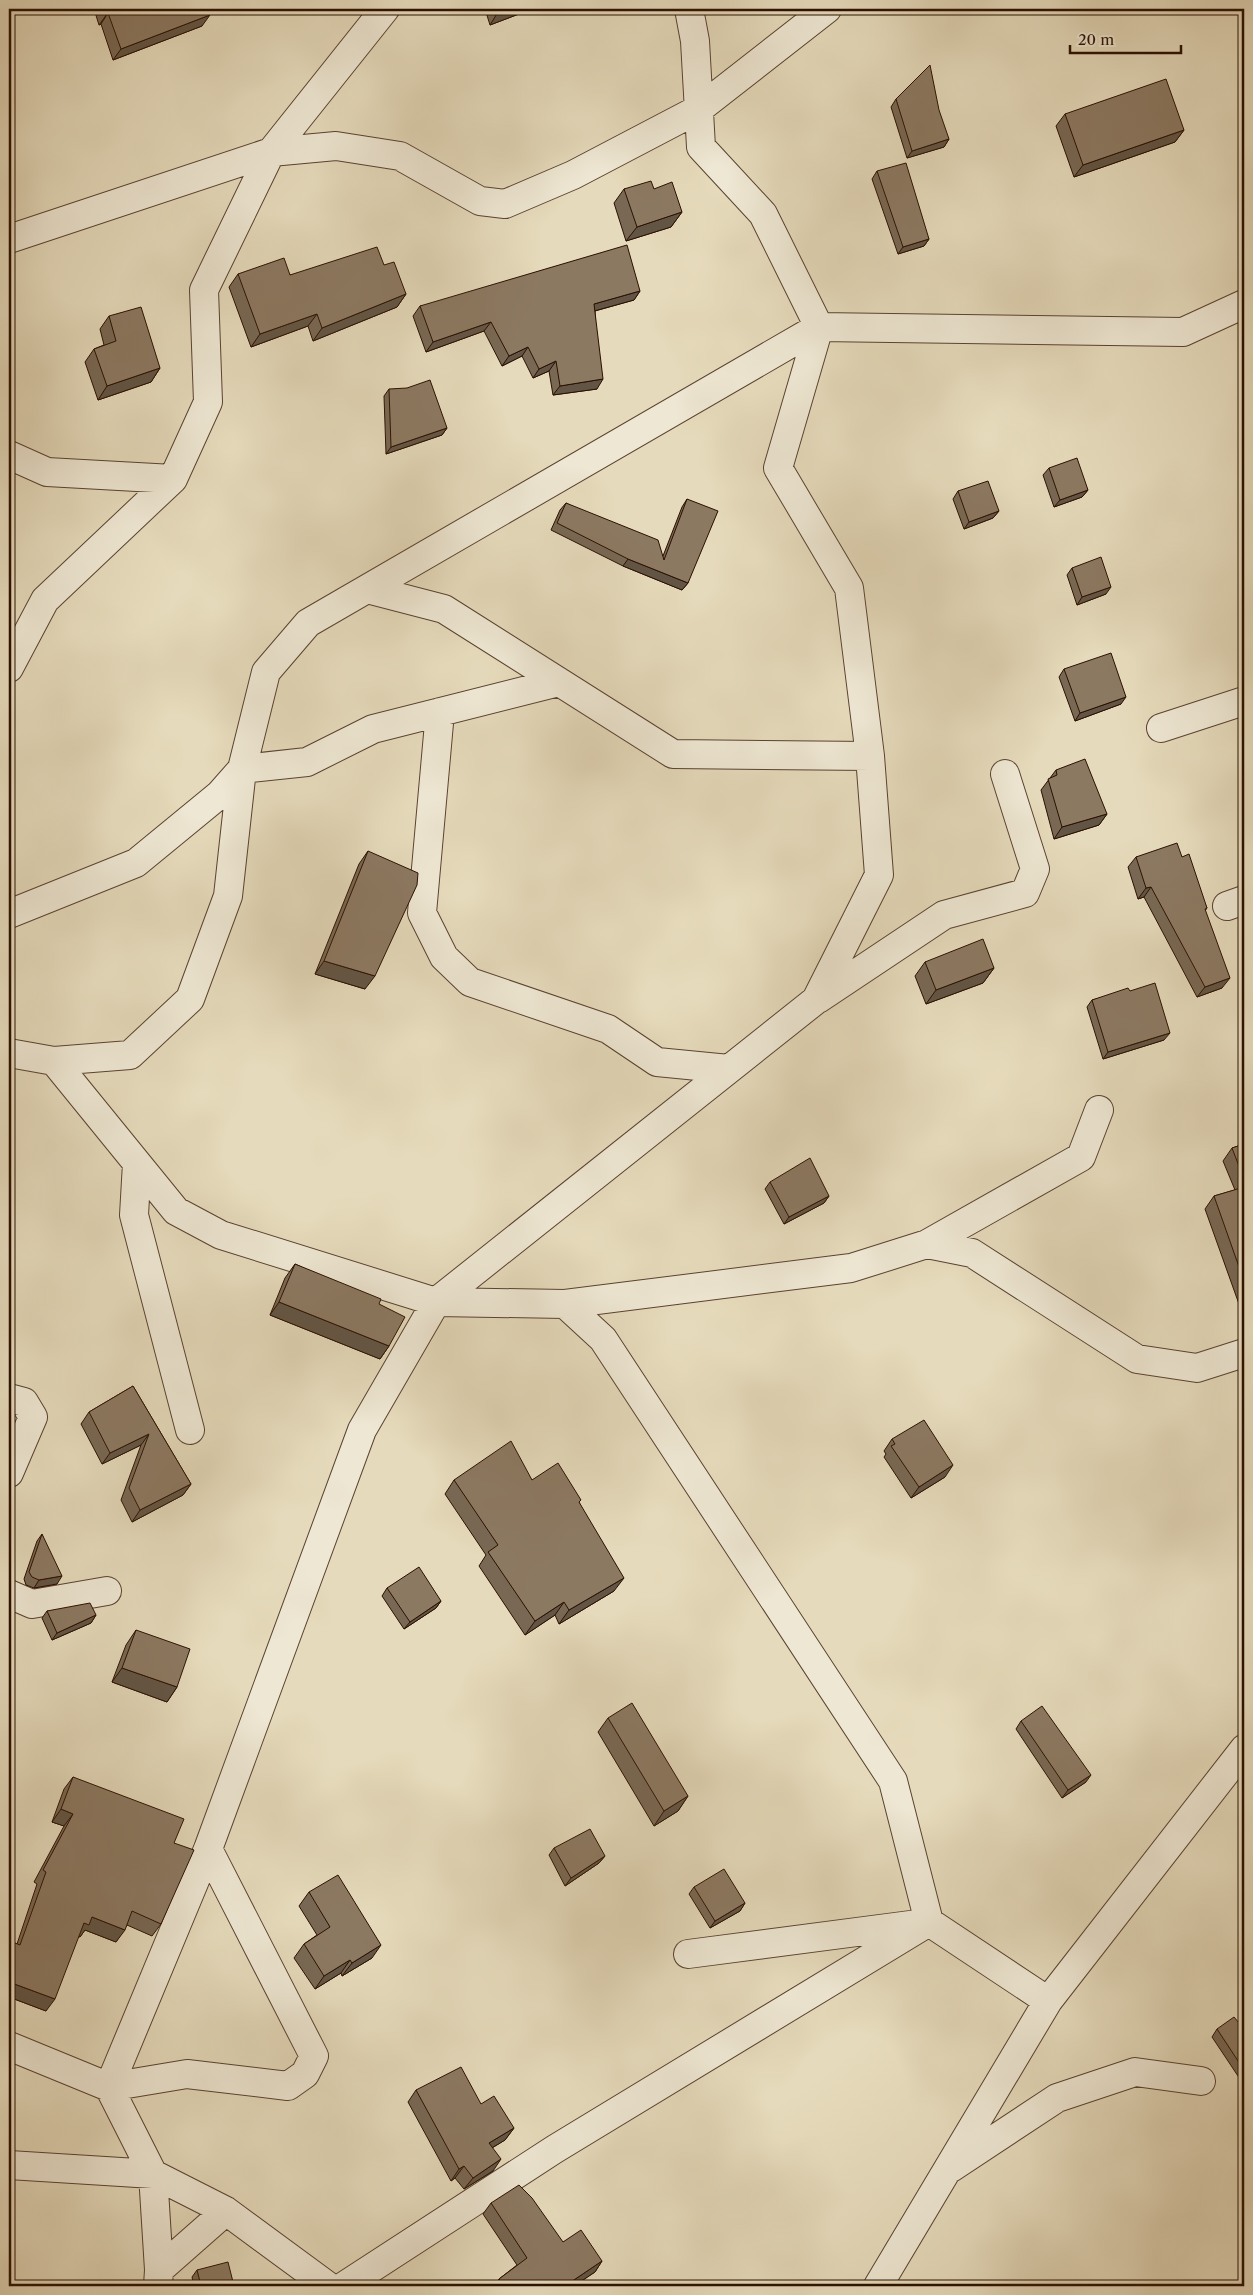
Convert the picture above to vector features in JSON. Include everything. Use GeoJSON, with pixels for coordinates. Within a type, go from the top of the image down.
{"type":"FeatureCollection","features":[{"type":"Feature","properties":{"kind":"street"},"geometry":{"type":"LineString","coordinates":[[9,668],[44,600],[173,480],[208,402],[204,290],[271,152],[385,9]]}},
{"type":"Feature","properties":{"kind":"street"},"geometry":{"type":"LineString","coordinates":[[689,9],[695,40],[700,147],[762,214],[819,327],[778,468],[849,588],[870,756],[879,875],[816,1000]]}},
{"type":"Feature","properties":{"kind":"street"},"geometry":{"type":"LineString","coordinates":[[9,239],[271,152],[336,146],[400,156],[480,201],[505,204],[574,175],[699,109],[827,9]]}},
{"type":"Feature","properties":{"kind":"street"},"geometry":{"type":"LineString","coordinates":[[9,1053],[54,1061],[130,1055],[190,1000],[228,896],[242,769],[266,672],[308,622],[819,327],[1183,332],[1244,304]]}},
{"type":"Feature","properties":{"kind":"street"},"geometry":{"type":"LineString","coordinates":[[9,455],[47,472],[173,480]]}},
{"type":"Feature","properties":{"kind":"street"},"geometry":{"type":"LineString","coordinates":[[367,589],[444,609],[673,754],[870,756]]}},
{"type":"Feature","properties":{"kind":"street"},"geometry":{"type":"LineString","coordinates":[[9,914],[136,863],[220,794],[242,769],[307,762],[373,729],[559,682]]}},
{"type":"Feature","properties":{"kind":"street"},"geometry":{"type":"LineString","coordinates":[[1161,728],[1244,701]]}},
{"type":"Feature","properties":{"kind":"street"},"geometry":{"type":"LineString","coordinates":[[440,712],[422,913],[444,957],[470,982],[608,1029],[657,1062],[729,1069]]}},
{"type":"Feature","properties":{"kind":"street"},"geometry":{"type":"LineString","coordinates":[[158,2278],[153,2174],[109,2087],[208,1848],[362,1430],[436,1302],[816,1000],[944,915],[1025,893],[1035,869],[1004,774]]}},
{"type":"Feature","properties":{"kind":"street"},"geometry":{"type":"LineString","coordinates":[[54,1061],[176,1211],[221,1235],[436,1302],[565,1304],[851,1268],[927,1244],[1081,1157],[1099,1110]]}},
{"type":"Feature","properties":{"kind":"street"},"geometry":{"type":"LineString","coordinates":[[137,1163],[134,1215],[190,1430]]}},
{"type":"Feature","properties":{"kind":"street"},"geometry":{"type":"LineString","coordinates":[[927,1244],[972,1253],[1137,1359],[1197,1368],[1244,1353]]}},
{"type":"Feature","properties":{"kind":"street"},"geometry":{"type":"LineString","coordinates":[[565,1304],[603,1339],[893,1781],[929,1922]]}},
{"type":"Feature","properties":{"kind":"street"},"geometry":{"type":"LineString","coordinates":[[9,1398],[24,1402],[33,1417],[9,1472]]}},
{"type":"Feature","properties":{"kind":"street"},"geometry":{"type":"LineString","coordinates":[[9,1594],[32,1604],[107,1591]]}},
{"type":"Feature","properties":{"kind":"street"},"geometry":{"type":"LineString","coordinates":[[878,2286],[1048,2001],[1244,1750]]}},
{"type":"Feature","properties":{"kind":"street"},"geometry":{"type":"LineString","coordinates":[[9,2046],[109,2087],[187,2074],[288,2086],[305,2074],[314,2056],[208,1848]]}},
{"type":"Feature","properties":{"kind":"street"},"geometry":{"type":"LineString","coordinates":[[344,2286],[555,2149],[929,1922]]}},
{"type":"Feature","properties":{"kind":"street"},"geometry":{"type":"LineString","coordinates":[[688,1954],[929,1922],[1048,2001]]}},
{"type":"Feature","properties":{"kind":"street"},"geometry":{"type":"LineString","coordinates":[[946,2172],[1057,2098],[1135,2072],[1201,2081]]}},
{"type":"Feature","properties":{"kind":"street"},"geometry":{"type":"LineString","coordinates":[[9,2165],[153,2174],[226,2211],[328,2286]]}},
{"type":"Feature","properties":{"kind":"street"},"geometry":{"type":"LineString","coordinates":[[158,2278],[226,2211]]}},
{"type":"Feature","properties":{"kind":"building"},"geometry":{"type":"Polygon","coordinates":[[[105,9],[207,9],[210,15],[121,49],[105,9]]]}},
{"type":"Feature","properties":{"kind":"building"},"geometry":{"type":"Polygon","coordinates":[[[930,65],[939,110],[949,139],[912,151],[896,99],[930,65]]]}},
{"type":"Feature","properties":{"kind":"building"},"geometry":{"type":"Polygon","coordinates":[[[1166,79],[1184,130],[1083,165],[1065,114],[1166,79]]]}},
{"type":"Feature","properties":{"kind":"building"},"geometry":{"type":"Polygon","coordinates":[[[906,163],[929,239],[903,247],[877,171],[906,163]]]}},
{"type":"Feature","properties":{"kind":"building"},"geometry":{"type":"Polygon","coordinates":[[[651,181],[654,189],[672,182],[682,212],[637,227],[624,189],[651,181]]]}},
{"type":"Feature","properties":{"kind":"building"},"geometry":{"type":"Polygon","coordinates":[[[627,245],[640,291],[594,304],[603,379],[560,386],[556,361],[539,369],[528,347],[509,356],[491,322],[433,342],[420,306],[627,245]]]}},
{"type":"Feature","properties":{"kind":"building"},"geometry":{"type":"Polygon","coordinates":[[[377,247],[384,265],[394,262],[406,294],[322,328],[317,314],[260,334],[238,274],[284,258],[290,275],[377,247]]]}},
{"type":"Feature","properties":{"kind":"building"},"geometry":{"type":"Polygon","coordinates":[[[141,307],[160,368],[107,386],[94,349],[116,341],[109,316],[141,307]]]}},
{"type":"Feature","properties":{"kind":"building"},"geometry":{"type":"Polygon","coordinates":[[[430,380],[447,428],[391,447],[389,389],[407,388],[430,380]]]}},
{"type":"Feature","properties":{"kind":"building"},"geometry":{"type":"Polygon","coordinates":[[[1077,458],[1088,490],[1060,500],[1049,468],[1077,458]]]}},
{"type":"Feature","properties":{"kind":"building"},"geometry":{"type":"Polygon","coordinates":[[[988,481],[999,511],[969,522],[958,491],[988,481]]]}},
{"type":"Feature","properties":{"kind":"building"},"geometry":{"type":"Polygon","coordinates":[[[687,499],[718,511],[688,583],[628,559],[557,523],[566,503],[658,540],[664,560],[687,499]]]}},
{"type":"Feature","properties":{"kind":"building"},"geometry":{"type":"Polygon","coordinates":[[[1101,557],[1111,587],[1082,597],[1072,568],[1101,557]]]}},
{"type":"Feature","properties":{"kind":"building"},"geometry":{"type":"Polygon","coordinates":[[[1111,653],[1126,697],[1080,713],[1064,669],[1111,653]]]}},
{"type":"Feature","properties":{"kind":"building"},"geometry":{"type":"Polygon","coordinates":[[[1085,759],[1107,814],[1062,827],[1048,779],[1057,775],[1056,770],[1085,759]]]}},
{"type":"Feature","properties":{"kind":"building"},"geometry":{"type":"Polygon","coordinates":[[[1177,843],[1182,857],[1189,854],[1207,908],[1205,909],[1230,978],[1205,987],[1151,887],[1146,888],[1136,857],[1177,843]]]}},
{"type":"Feature","properties":{"kind":"building"},"geometry":{"type":"Polygon","coordinates":[[[368,851],[418,873],[417,885],[375,976],[324,961],[368,851]]]}},
{"type":"Feature","properties":{"kind":"building"},"geometry":{"type":"Polygon","coordinates":[[[983,939],[994,968],[936,990],[925,962],[983,939]]]}},
{"type":"Feature","properties":{"kind":"building"},"geometry":{"type":"Polygon","coordinates":[[[1155,983],[1170,1033],[1108,1052],[1092,1000],[1128,988],[1130,991],[1155,983]]]}},
{"type":"Feature","properties":{"kind":"building"},"geometry":{"type":"Polygon","coordinates":[[[1244,1144],[1244,1179],[1232,1148],[1244,1144]]]}},
{"type":"Feature","properties":{"kind":"building"},"geometry":{"type":"Polygon","coordinates":[[[810,1158],[829,1196],[789,1217],[770,1182],[810,1158]]]}},
{"type":"Feature","properties":{"kind":"building"},"geometry":{"type":"Polygon","coordinates":[[[1244,1187],[1244,1281],[1214,1196],[1244,1187]]]}},
{"type":"Feature","properties":{"kind":"building"},"geometry":{"type":"Polygon","coordinates":[[[295,1264],[381,1299],[379,1304],[405,1317],[389,1346],[279,1302],[295,1264]]]}},
{"type":"Feature","properties":{"kind":"building"},"geometry":{"type":"Polygon","coordinates":[[[133,1386],[191,1484],[140,1510],[129,1488],[149,1434],[110,1453],[89,1412],[133,1386]]]}},
{"type":"Feature","properties":{"kind":"building"},"geometry":{"type":"Polygon","coordinates":[[[924,1420],[953,1465],[919,1487],[891,1446],[895,1444],[892,1439],[924,1420]]]}},
{"type":"Feature","properties":{"kind":"building"},"geometry":{"type":"Polygon","coordinates":[[[511,1441],[532,1480],[558,1463],[581,1500],[579,1502],[624,1578],[569,1610],[564,1602],[535,1621],[488,1552],[498,1545],[454,1480],[511,1441]]]}},
{"type":"Feature","properties":{"kind":"building"},"geometry":{"type":"Polygon","coordinates":[[[42,1534],[62,1576],[39,1580],[32,1577],[29,1572],[42,1534]]]}},
{"type":"Feature","properties":{"kind":"building"},"geometry":{"type":"Polygon","coordinates":[[[419,1567],[441,1601],[410,1622],[387,1588],[419,1567]]]}},
{"type":"Feature","properties":{"kind":"building"},"geometry":{"type":"Polygon","coordinates":[[[90,1603],[96,1615],[57,1633],[47,1611],[90,1603]]]}},
{"type":"Feature","properties":{"kind":"building"},"geometry":{"type":"Polygon","coordinates":[[[136,1630],[190,1649],[177,1687],[122,1668],[136,1630]]]}},
{"type":"Feature","properties":{"kind":"building"},"geometry":{"type":"Polygon","coordinates":[[[632,1703],[688,1796],[664,1811],[608,1718],[632,1703]]]}},
{"type":"Feature","properties":{"kind":"building"},"geometry":{"type":"Polygon","coordinates":[[[1042,1706],[1091,1775],[1068,1790],[1021,1721],[1042,1706]]]}},
{"type":"Feature","properties":{"kind":"building"},"geometry":{"type":"Polygon","coordinates":[[[73,1777],[184,1819],[174,1843],[194,1850],[161,1924],[132,1911],[125,1930],[92,1917],[89,1925],[84,1923],[55,1999],[9,1982],[9,1946],[10,1941],[20,1945],[46,1872],[43,1870],[73,1814],[61,1809],[73,1777]]]}},
{"type":"Feature","properties":{"kind":"building"},"geometry":{"type":"Polygon","coordinates":[[[590,1829],[605,1856],[571,1878],[554,1848],[590,1829]]]}},
{"type":"Feature","properties":{"kind":"building"},"geometry":{"type":"Polygon","coordinates":[[[724,1869],[745,1903],[715,1921],[694,1887],[724,1869]]]}},
{"type":"Feature","properties":{"kind":"building"},"geometry":{"type":"Polygon","coordinates":[[[338,1875],[381,1945],[352,1963],[350,1960],[324,1976],[304,1944],[330,1927],[309,1892],[338,1875]]]}},
{"type":"Feature","properties":{"kind":"building"},"geometry":{"type":"Polygon","coordinates":[[[1234,2017],[1244,2029],[1244,2070],[1217,2029],[1234,2017]]]}},
{"type":"Feature","properties":{"kind":"building"},"geometry":{"type":"Polygon","coordinates":[[[461,2067],[481,2104],[494,2096],[514,2128],[489,2143],[501,2159],[473,2178],[464,2166],[459,2169],[416,2090],[461,2067]]]}},
{"type":"Feature","properties":{"kind":"building"},"geometry":{"type":"Polygon","coordinates":[[[519,2185],[532,2198],[563,2242],[581,2230],[602,2261],[565,2286],[504,2286],[499,2279],[527,2258],[491,2203],[519,2185]]]}},
{"type":"Feature","properties":{"kind":"building"},"geometry":{"type":"Polygon","coordinates":[[[228,2262],[234,2286],[201,2286],[197,2270],[228,2262]]]}}]}
